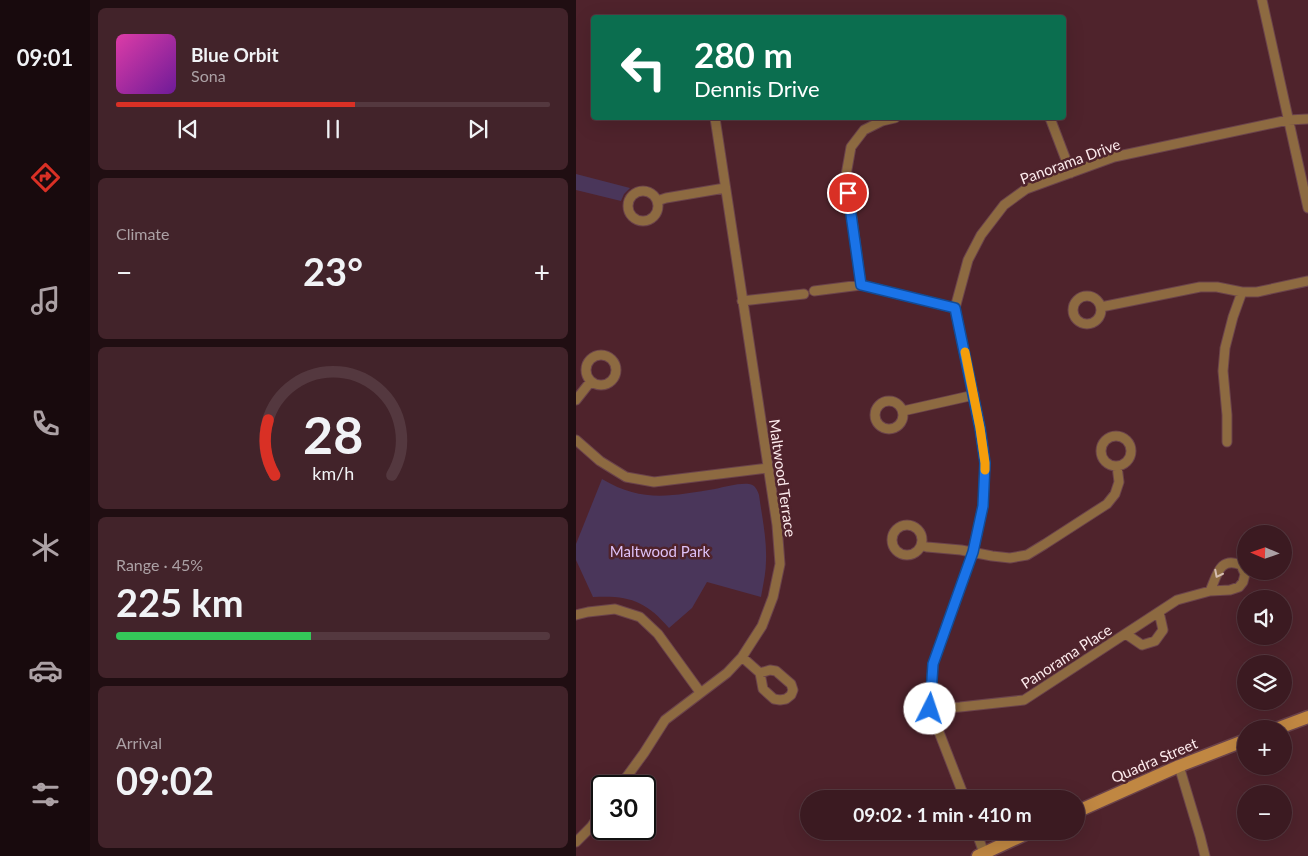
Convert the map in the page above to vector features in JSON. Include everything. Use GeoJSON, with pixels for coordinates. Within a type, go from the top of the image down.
{"type":"FeatureCollection","features":[{"type":"Feature","properties":{"kind":"main road"},"geometry":{"type":"LineString","coordinates":[[1292,723],[1308,717]]}},
{"type":"Feature","properties":{"kind":"main road","name":"Quadra Street"},"geometry":{"type":"LineString","coordinates":[[1085,808],[1179,766],[1237,743]]}},
{"type":"Feature","properties":{"kind":"main road"},"geometry":{"type":"LineString","coordinates":[[981,854],[1012,840]]}},
{"type":"Feature","properties":{"kind":"street"},"geometry":{"type":"LineString","coordinates":[[1262,0],[1308,208]]}},
{"type":"Feature","properties":{"kind":"street","name":"Panorama Drive"},"geometry":{"type":"LineString","coordinates":[[962,790],[930,709],[933,664],[973,552],[983,506],[985,463],[974,395],[955,308],[968,260],[981,235],[1004,205],[1026,189],[1114,157],[1288,120],[1308,119]]}},
{"type":"Feature","properties":{"kind":"street","name":"Maltwood Terrace"},"geometry":{"type":"LineString","coordinates":[[628,775],[665,720],[727,672],[742,657],[762,626],[773,597],[780,564],[777,524],[715,120]]}},
{"type":"Feature","properties":{"kind":"street"},"geometry":{"type":"LineString","coordinates":[[861,285],[846,175],[852,147],[864,130],[886,120]]}},
{"type":"Feature","properties":{"kind":"street"},"geometry":{"type":"LineString","coordinates":[[1051,120],[1071,174]]}},
{"type":"Feature","properties":{"kind":"street"},"geometry":{"type":"LineString","coordinates":[[657,201],[725,188]]}},
{"type":"Feature","properties":{"kind":"street"},"geometry":{"type":"LineString","coordinates":[[1101,307],[1200,287],[1257,292],[1308,281]]}},
{"type":"Feature","properties":{"kind":"street"},"geometry":{"type":"LineString","coordinates":[[814,291],[861,285],[955,308]]}},
{"type":"Feature","properties":{"kind":"street"},"geometry":{"type":"LineString","coordinates":[[1227,442],[1228,415],[1223,371],[1225,348],[1242,292]]}},
{"type":"Feature","properties":{"kind":"street"},"geometry":{"type":"LineString","coordinates":[[742,301],[804,294]]}},
{"type":"Feature","properties":{"kind":"street"},"geometry":{"type":"LineString","coordinates":[[576,400],[591,381]]}},
{"type":"Feature","properties":{"kind":"street"},"geometry":{"type":"LineString","coordinates":[[903,412],[974,395]]}},
{"type":"Feature","properties":{"kind":"street"},"geometry":{"type":"LineString","coordinates":[[576,440],[600,460],[626,477],[654,482],[768,468]]}},
{"type":"Feature","properties":{"kind":"street"},"geometry":{"type":"LineString","coordinates":[[921,545],[1010,558],[1027,555],[1106,504],[1115,494],[1119,482],[1117,466]]}},
{"type":"Feature","properties":{"kind":"street","name":"Panorama Place"},"geometry":{"type":"LineString","coordinates":[[930,709],[960,708],[1024,700],[1177,600],[1210,591]]}},
{"type":"Feature","properties":{"kind":"street"},"geometry":{"type":"LineString","coordinates":[[576,615],[615,609],[640,617],[658,634],[700,692]]}},
{"type":"Feature","properties":{"kind":"street","name":"Panorama Place"},"geometry":{"type":"LineString","coordinates":[[1126,634],[1142,644],[1155,641],[1163,630],[1159,612]]}},
{"type":"Feature","properties":{"kind":"street"},"geometry":{"type":"LineString","coordinates":[[742,657],[760,673]]}},
{"type":"Feature","properties":{"kind":"street"},"geometry":{"type":"LineString","coordinates":[[1179,766],[1205,856]]}},
{"type":"Feature","properties":{"kind":"street"},"geometry":{"type":"LineString","coordinates":[[576,842],[591,826]]}},
{"type":"Feature","properties":{"kind":"street"},"geometry":{"type":"LineString","coordinates":[[978,840],[981,854]]}},
{"type":"Feature","properties":{"kind":"green space"},"geometry":{"type":"Polygon","coordinates":[[[576,174],[630,188],[624,194],[621,201],[576,190],[576,174]]]}},
{"type":"Feature","properties":{"kind":"green space","name":"Maltwood Park"},"geometry":{"type":"Polygon","coordinates":[[[602,479],[630,492],[657,496],[684,494],[740,484],[754,486],[759,495],[766,544],[766,570],[761,597],[707,582],[692,608],[669,628],[652,611],[636,602],[617,597],[593,597],[576,560],[576,544],[602,479]]]}},
{"type":"Feature","properties":{"kind":"slow traffic"},"geometry":{"type":"LineString","coordinates":[[965,352],[980,428],[985,470]]}},
{"type":"Feature","properties":{"kind":"route"},"geometry":{"type":"LineString","coordinates":[[848,193],[861,285],[955,308],[980,428],[985,463],[983,506],[973,552],[933,664],[930,709]]}}]}
